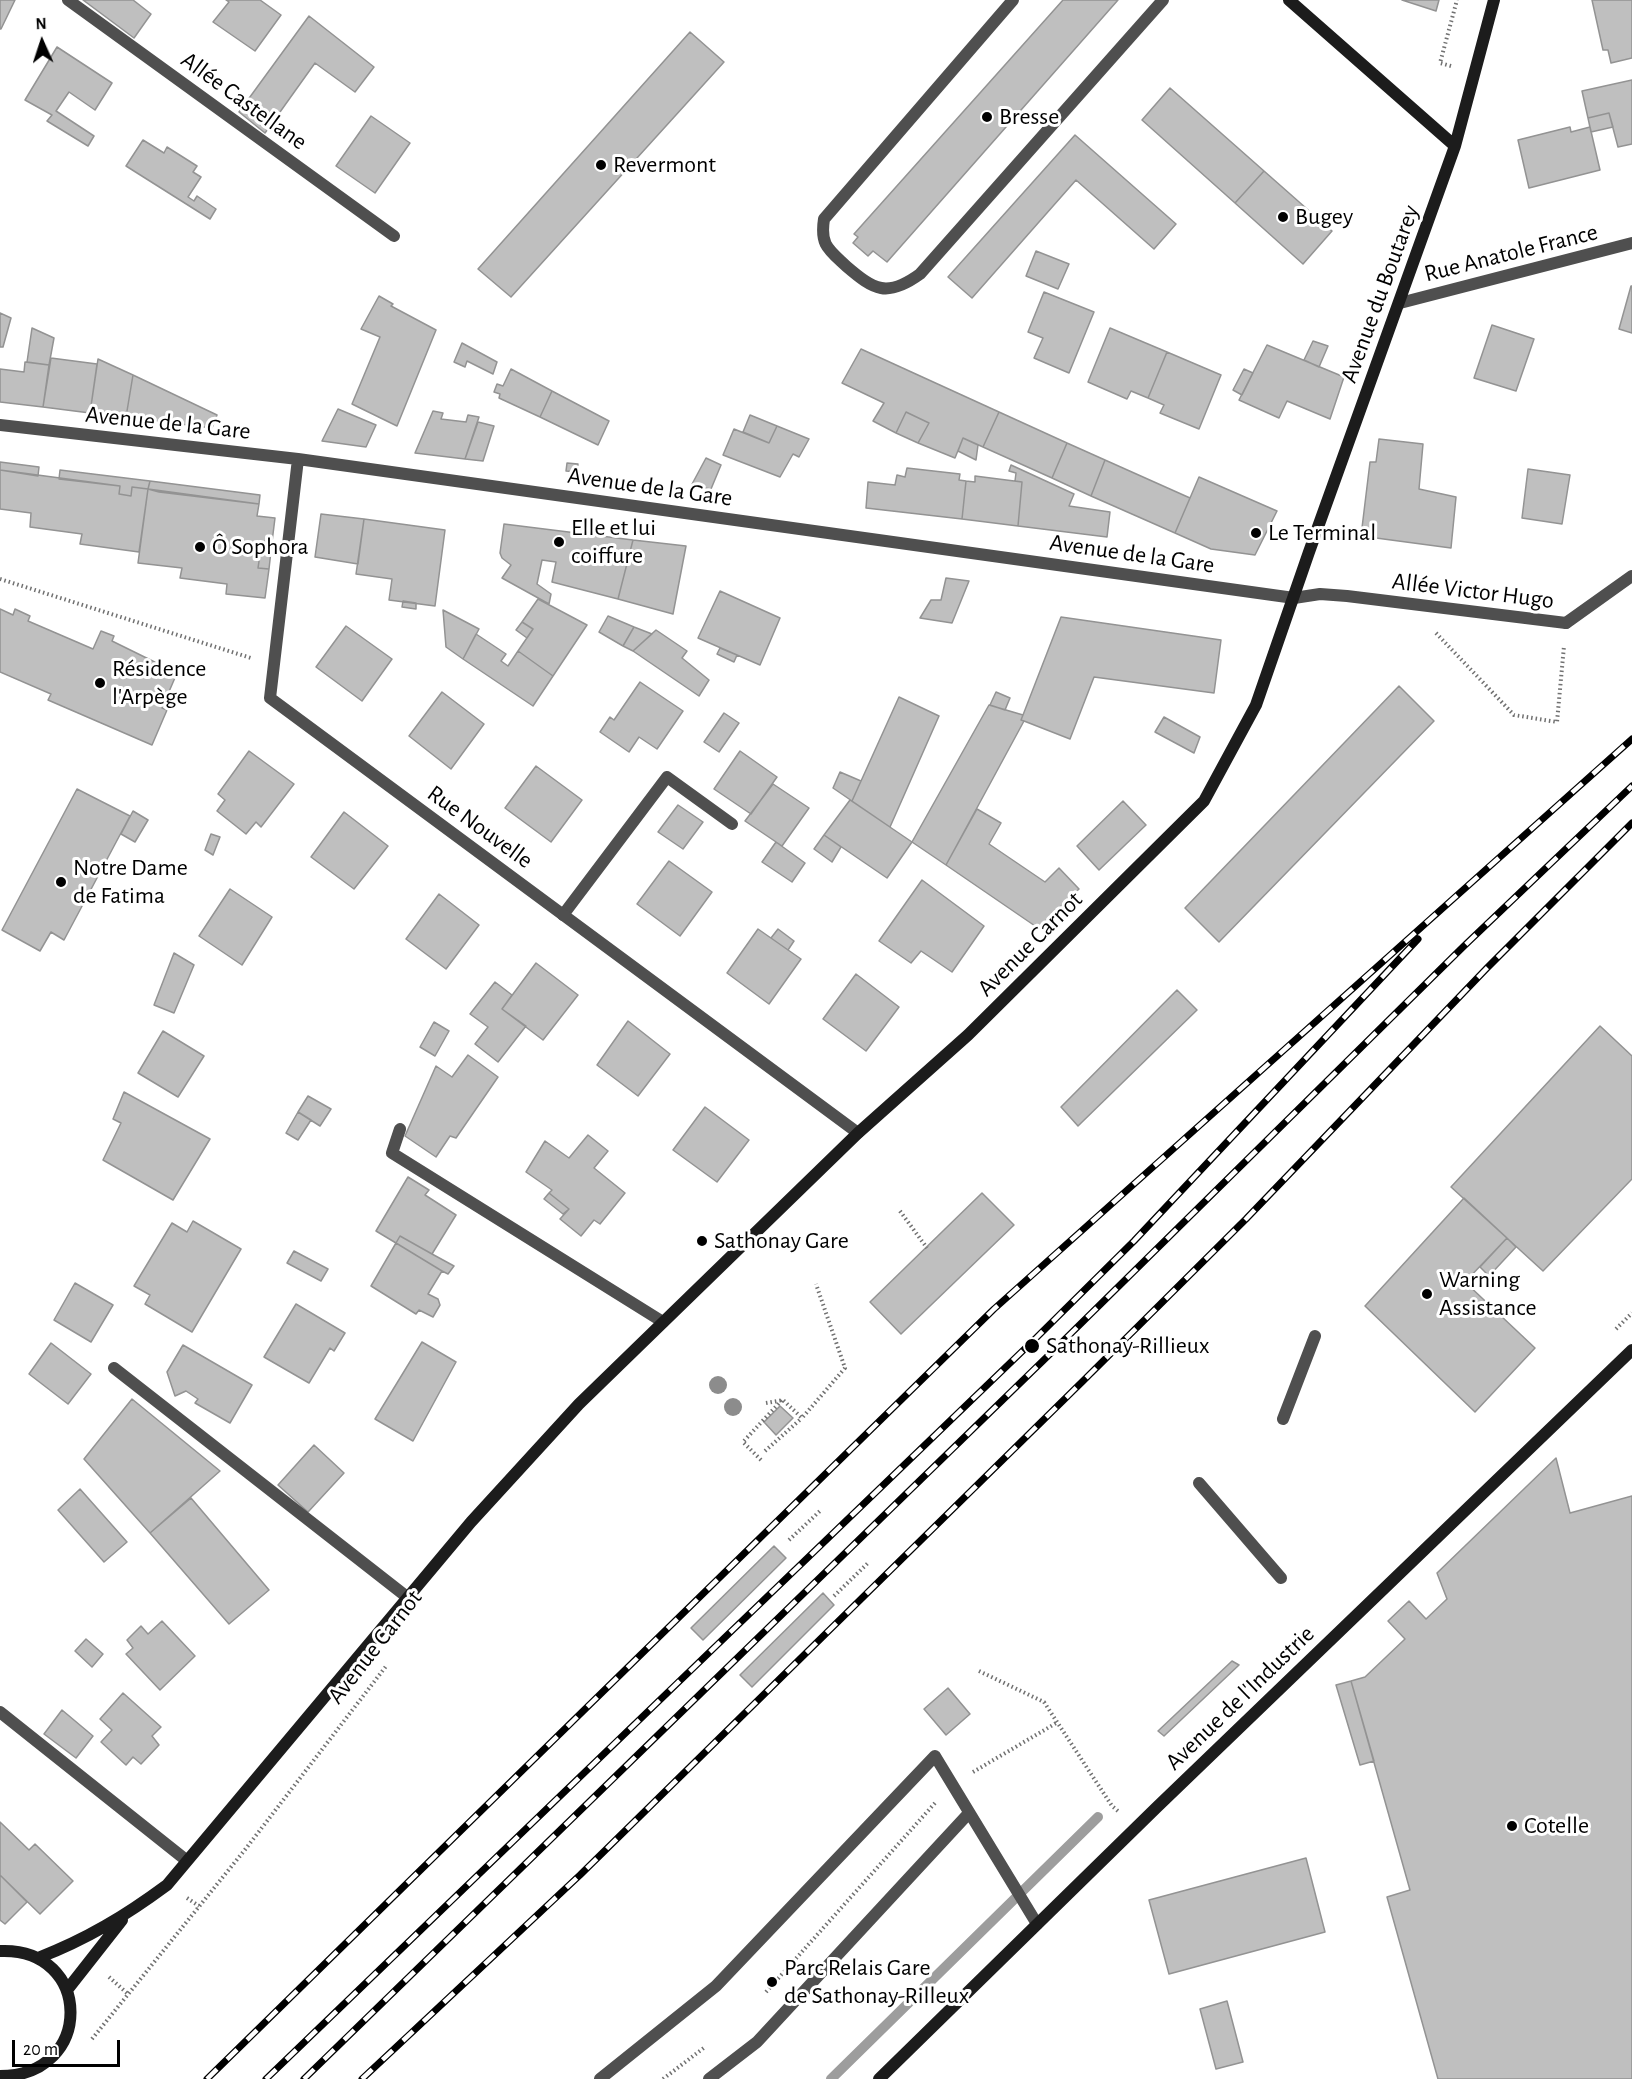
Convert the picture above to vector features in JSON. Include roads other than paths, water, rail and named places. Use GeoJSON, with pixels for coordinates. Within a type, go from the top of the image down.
{"type":"FeatureCollection","features":[{"type":"Feature","properties":{"kind":"street","name":"Allée Castellane"},"geometry":{"type":"LineString","coordinates":[[68,0],[394,236]]}},
{"type":"Feature","properties":{"kind":"street"},"geometry":{"type":"LineString","coordinates":[[1013,0],[824,219],[822,233],[825,246],[869,286],[886,289],[904,286],[920,274],[1163,0]]}},
{"type":"Feature","properties":{"kind":"street"},"geometry":{"type":"LineString","coordinates":[[1289,0],[1455,146]]}},
{"type":"Feature","properties":{"kind":"street","name":"Avenue du Boutarey"},"geometry":{"type":"LineString","coordinates":[[1294,598],[1455,146],[1494,0]]}},
{"type":"Feature","properties":{"kind":"street","name":"Rue Anatole France"},"geometry":{"type":"LineString","coordinates":[[1400,303],[1632,243]]}},
{"type":"Feature","properties":{"kind":"street","name":"Avenue de la Gare"},"geometry":{"type":"LineString","coordinates":[[0,425],[298,459],[1294,598]]}},
{"type":"Feature","properties":{"kind":"street","name":"Rue Nouvelle"},"geometry":{"type":"LineString","coordinates":[[298,459],[270,698],[858,1133]]}},
{"type":"Feature","properties":{"kind":"street","name":"Allée Victor Hugo"},"geometry":{"type":"LineString","coordinates":[[1294,598],[1320,594],[1566,623],[1632,576]]}},
{"type":"Feature","properties":{"kind":"street","name":"Avenue Carnot"},"geometry":{"type":"LineString","coordinates":[[38,1958],[85,1939],[126,1915],[168,1885],[186,1860],[471,1522],[579,1404],[858,1133],[968,1035],[1204,801],[1256,705],[1294,598]]}},
{"type":"Feature","properties":{"kind":"street"},"geometry":{"type":"LineString","coordinates":[[563,915],[667,777],[732,824]]}},
{"type":"Feature","properties":{"kind":"street"},"geometry":{"type":"LineString","coordinates":[[400,1129],[392,1152],[663,1322]]}},
{"type":"Feature","properties":{"kind":"street"},"geometry":{"type":"LineString","coordinates":[[1283,1419],[1315,1336]]}},
{"type":"Feature","properties":{"kind":"street","name":"Avenue de l'Industrie"},"geometry":{"type":"LineString","coordinates":[[879,2079],[1632,1350]]}},
{"type":"Feature","properties":{"kind":"street"},"geometry":{"type":"LineString","coordinates":[[114,1368],[407,1597]]}},
{"type":"Feature","properties":{"kind":"street"},"geometry":{"type":"LineString","coordinates":[[1199,1483],[1281,1578]]}},
{"type":"Feature","properties":{"kind":"street"},"geometry":{"type":"LineString","coordinates":[[0,1712],[186,1860]]}},
{"type":"Feature","properties":{"kind":"street"},"geometry":{"type":"LineString","coordinates":[[600,2079],[716,1986],[935,1756],[1037,1924]]}},
{"type":"Feature","properties":{"kind":"street"},"geometry":{"type":"LineString","coordinates":[[709,2079],[757,2042],[969,1813]]}},
{"type":"Feature","properties":{"kind":"street","name":"Avenue Carnot"},"geometry":{"type":"LineString","coordinates":[[67,1990],[126,1915]]}},
{"type":"Feature","properties":{"kind":"street"},"geometry":{"type":"LineString","coordinates":[[0,1951],[20,1951],[50,1966],[67,1990],[72,2008],[70,2027],[64,2044],[52,2059],[37,2070],[19,2078],[0,2076]]}},
{"type":"Feature","properties":{"kind":"waterway"},"geometry":{"type":"LineString","coordinates":[[831,2079],[1098,1817]]}},
{"type":"Feature","properties":{"kind":"railway"},"geometry":{"type":"LineString","coordinates":[[207,2079],[994,1309],[1632,739]]}},
{"type":"Feature","properties":{"kind":"railway"},"geometry":{"type":"LineString","coordinates":[[304,2079],[1051,1353],[1464,946],[1632,786]]}},
{"type":"Feature","properties":{"kind":"railway"},"geometry":{"type":"LineString","coordinates":[[362,2079],[580,1875],[1083,1381],[1246,1219],[1487,968],[1632,823]]}},
{"type":"Feature","properties":{"kind":"railway"},"geometry":{"type":"LineString","coordinates":[[266,2079],[1035,1339],[1134,1241],[1418,939]]}},
{"type":"Feature","properties":{"kind":"place","name":"Bresse"},"geometry":{"type":"Point","coordinates":[987,117]}},
{"type":"Feature","properties":{"kind":"place","name":"Revermont"},"geometry":{"type":"Point","coordinates":[601,165]}},
{"type":"Feature","properties":{"kind":"place","name":"Bugey"},"geometry":{"type":"Point","coordinates":[1283,217]}},
{"type":"Feature","properties":{"kind":"place","name":"Le Terminal"},"geometry":{"type":"Point","coordinates":[1256,533]}},
{"type":"Feature","properties":{"kind":"place","name":"Elle et lui coiffure"},"geometry":{"type":"Point","coordinates":[559,542]}},
{"type":"Feature","properties":{"kind":"place","name":"Ô Sophora"},"geometry":{"type":"Point","coordinates":[200,547]}},
{"type":"Feature","properties":{"kind":"place","name":"Résidence l'Arpège"},"geometry":{"type":"Point","coordinates":[100,683]}},
{"type":"Feature","properties":{"kind":"place","name":"Notre Dame de Fatima"},"geometry":{"type":"Point","coordinates":[61,882]}},
{"type":"Feature","properties":{"kind":"place","name":"Sathonay Gare"},"geometry":{"type":"Point","coordinates":[702,1241]}},
{"type":"Feature","properties":{"kind":"place","name":"Warning Assistance"},"geometry":{"type":"Point","coordinates":[1427,1294]}},
{"type":"Feature","properties":{"kind":"place","name":"Sathonay-Rillieux"},"geometry":{"type":"Point","coordinates":[1032,1346]}},
{"type":"Feature","properties":{"kind":"place","name":"Cotelle"},"geometry":{"type":"Point","coordinates":[1512,1826]}},
{"type":"Feature","properties":{"kind":"place","name":"Parc Relais Gare de Sathonay-Rilleux"},"geometry":{"type":"Point","coordinates":[772,1982]}}]}
